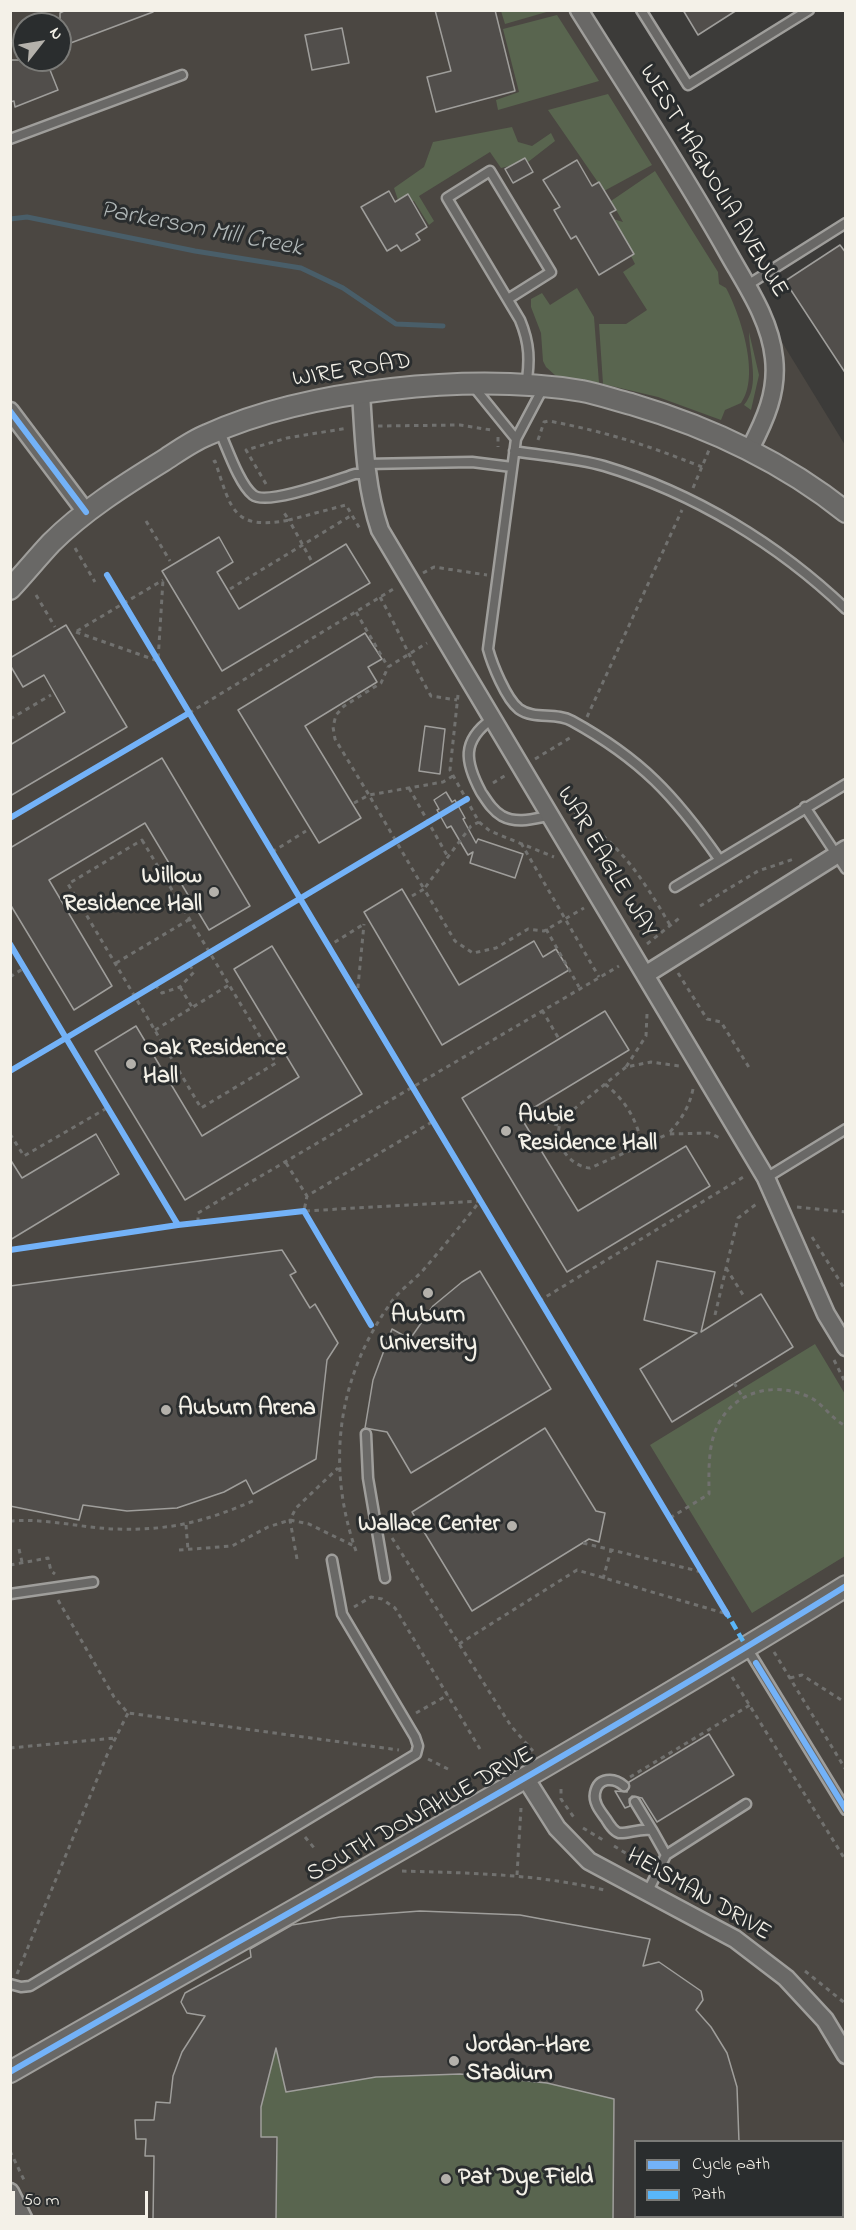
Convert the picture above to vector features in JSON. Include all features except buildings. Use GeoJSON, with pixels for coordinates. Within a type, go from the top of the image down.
{"type":"FeatureCollection","features":[{"type":"Feature","properties":{"kind":"street","name":"WEST MAGNOLIA AVENUE"},"geometry":{"type":"LineString","coordinates":[[579,10],[706,214],[765,324],[775,370],[766,418],[750,449]]}},
{"type":"Feature","properties":{"kind":"street","name":"WIRE ROAD"},"geometry":{"type":"LineString","coordinates":[[10,589],[51,543],[86,512],[168,458],[219,430],[265,412],[362,393],[418,387],[473,386],[535,387],[582,391],[646,408],[708,430],[750,449]]}},
{"type":"Feature","properties":{"kind":"street","name":"WAR EAGLE WAY"},"geometry":{"type":"LineString","coordinates":[[362,393],[367,469],[372,507],[380,530],[548,816],[766,1178],[826,1314],[846,1347]]}},
{"type":"Feature","properties":{"kind":"street"},"geometry":{"type":"LineString","coordinates":[[10,411],[86,512]]}},
{"type":"Feature","properties":{"kind":"street"},"geometry":{"type":"LineString","coordinates":[[750,449],[843,505]]}},
{"type":"Feature","properties":{"kind":"street"},"geometry":{"type":"LineString","coordinates":[[645,975],[843,858]]}},
{"type":"Feature","properties":{"kind":"street","name":"SOUTH DONAHUE DRIVE"},"geometry":{"type":"LineString","coordinates":[[10,2072],[336,1884],[752,1655],[846,1586]]}},
{"type":"Feature","properties":{"kind":"street","name":"HEISMAN DRIVE"},"geometry":{"type":"LineString","coordinates":[[526,1779],[557,1828],[589,1861],[735,1939],[786,1978],[825,2020],[846,2055]]}},
{"type":"Feature","properties":{"kind":"street"},"geometry":{"type":"LineString","coordinates":[[10,2192],[24,2220]]}},
{"type":"Feature","properties":{"kind":"lane"},"geometry":{"type":"LineString","coordinates":[[641,10],[688,85],[809,10]]}},
{"type":"Feature","properties":{"kind":"lane"},"geometry":{"type":"LineString","coordinates":[[10,139],[182,75]]}},
{"type":"Feature","properties":{"kind":"lane"},"geometry":{"type":"LineString","coordinates":[[508,299],[551,272],[490,171],[447,198],[508,299],[529,340],[535,387],[516,439],[514,451],[488,649],[492,665],[518,708],[531,714],[568,719],[606,740],[641,765],[673,797],[719,860]]}},
{"type":"Feature","properties":{"kind":"lane"},"geometry":{"type":"LineString","coordinates":[[746,286],[846,223]]}},
{"type":"Feature","properties":{"kind":"lane"},"geometry":{"type":"LineString","coordinates":[[473,386],[516,439]]}},
{"type":"Feature","properties":{"kind":"lane"},"geometry":{"type":"LineString","coordinates":[[219,430],[251,494],[259,500],[274,498],[367,469],[472,462],[512,467]]}},
{"type":"Feature","properties":{"kind":"lane"},"geometry":{"type":"LineString","coordinates":[[514,451],[602,466],[653,483],[687,499],[716,513],[781,555],[819,584],[846,609]]}},
{"type":"Feature","properties":{"kind":"lane"},"geometry":{"type":"LineString","coordinates":[[492,719],[478,729],[470,744],[468,769],[489,805],[503,817],[524,821],[548,816]]}},
{"type":"Feature","properties":{"kind":"lane"},"geometry":{"type":"LineString","coordinates":[[675,887],[846,784]]}},
{"type":"Feature","properties":{"kind":"lane"},"geometry":{"type":"LineString","coordinates":[[805,807],[843,858]]}},
{"type":"Feature","properties":{"kind":"lane"},"geometry":{"type":"LineString","coordinates":[[766,1178],[846,1129]]}},
{"type":"Feature","properties":{"kind":"lane"},"geometry":{"type":"LineString","coordinates":[[366,1434],[368,1478],[385,1578]]}},
{"type":"Feature","properties":{"kind":"lane"},"geometry":{"type":"LineString","coordinates":[[12,1984],[30,1986],[416,1754],[418,1746],[415,1737],[342,1614],[332,1560]]}},
{"type":"Feature","properties":{"kind":"lane"},"geometry":{"type":"LineString","coordinates":[[10,1594],[93,1582]]}},
{"type":"Feature","properties":{"kind":"lane"},"geometry":{"type":"LineString","coordinates":[[752,1655],[846,1810]]}},
{"type":"Feature","properties":{"kind":"lane"},"geometry":{"type":"LineString","coordinates":[[624,1786],[618,1780],[609,1779],[599,1784],[594,1794],[596,1804],[612,1829],[619,1833],[643,1828],[652,1830]]}},
{"type":"Feature","properties":{"kind":"lane"},"geometry":{"type":"LineString","coordinates":[[635,1802],[666,1856]]}},
{"type":"Feature","properties":{"kind":"lane"},"geometry":{"type":"LineString","coordinates":[[647,1893],[666,1856],[746,1804]]}},
{"type":"Feature","properties":{"kind":"path"},"geometry":{"type":"LineString","coordinates":[[538,440],[544,422],[549,422],[597,430],[640,442],[702,467]]}},
{"type":"Feature","properties":{"kind":"path"},"geometry":{"type":"LineString","coordinates":[[311,560],[246,450],[287,438],[363,426],[460,424],[498,431],[498,447]]}},
{"type":"Feature","properties":{"kind":"path"},"geometry":{"type":"LineString","coordinates":[[531,762],[580,732],[710,448]]}},
{"type":"Feature","properties":{"kind":"path"},"geometry":{"type":"LineString","coordinates":[[289,520],[346,505],[347,507]]}},
{"type":"Feature","properties":{"kind":"path"},"geometry":{"type":"LineString","coordinates":[[230,589],[352,516]]}},
{"type":"Feature","properties":{"kind":"path"},"geometry":{"type":"LineString","coordinates":[[146,521],[170,561]]}},
{"type":"Feature","properties":{"kind":"path"},"geometry":{"type":"LineString","coordinates":[[75,548],[95,582]]}},
{"type":"Feature","properties":{"kind":"path"},"geometry":{"type":"LineString","coordinates":[[418,575],[434,567],[498,577]]}},
{"type":"Feature","properties":{"kind":"path"},"geometry":{"type":"LineString","coordinates":[[163,580],[158,661],[76,632],[105,615],[163,580]]}},
{"type":"Feature","properties":{"kind":"path"},"geometry":{"type":"LineString","coordinates":[[189,713],[395,588],[400,597]]}},
{"type":"Feature","properties":{"kind":"path"},"geometry":{"type":"LineString","coordinates":[[36,595],[55,627]]}},
{"type":"Feature","properties":{"kind":"path"},"geometry":{"type":"LineString","coordinates":[[380,597],[406,644],[407,655],[431,696],[457,700]]}},
{"type":"Feature","properties":{"kind":"path"},"geometry":{"type":"LineString","coordinates":[[356,612],[388,666]]}},
{"type":"Feature","properties":{"kind":"path"},"geometry":{"type":"LineString","coordinates":[[422,634],[434,653]]}},
{"type":"Feature","properties":{"kind":"path"},"geometry":{"type":"LineString","coordinates":[[428,643],[388,666],[381,683],[344,706],[336,715],[333,727],[335,739],[455,941],[473,953],[496,948],[528,929],[546,929],[586,907],[581,899]]}},
{"type":"Feature","properties":{"kind":"path"},"geometry":{"type":"LineString","coordinates":[[458,694],[450,770],[479,822],[490,831],[553,856],[557,861]]}},
{"type":"Feature","properties":{"kind":"path"},"geometry":{"type":"LineString","coordinates":[[10,720],[51,695]]}},
{"type":"Feature","properties":{"kind":"path"},"geometry":{"type":"LineString","coordinates":[[536,759],[541,768]]}},
{"type":"Feature","properties":{"kind":"path"},"geometry":{"type":"LineString","coordinates":[[493,783],[510,773]]}},
{"type":"Feature","properties":{"kind":"path"},"geometry":{"type":"LineString","coordinates":[[354,803],[369,795],[444,782],[453,776]]}},
{"type":"Feature","properties":{"kind":"path"},"geometry":{"type":"LineString","coordinates":[[409,788],[448,857]]}},
{"type":"Feature","properties":{"kind":"path"},"geometry":{"type":"LineString","coordinates":[[562,804],[606,836],[627,858],[670,925]]}},
{"type":"Feature","properties":{"kind":"path"},"geometry":{"type":"LineString","coordinates":[[412,896],[424,889],[471,826],[479,822]]}},
{"type":"Feature","properties":{"kind":"path"},"geometry":{"type":"LineString","coordinates":[[272,852],[306,831]]}},
{"type":"Feature","properties":{"kind":"path"},"geometry":{"type":"LineString","coordinates":[[142,840],[190,919],[276,1064],[201,1108],[68,884],[142,840]]}},
{"type":"Feature","properties":{"kind":"path"},"geometry":{"type":"LineString","coordinates":[[521,843],[599,977]]}},
{"type":"Feature","properties":{"kind":"path"},"geometry":{"type":"LineString","coordinates":[[700,906],[758,871],[803,856]]}},
{"type":"Feature","properties":{"kind":"path"},"geometry":{"type":"LineString","coordinates":[[641,949],[682,916]]}},
{"type":"Feature","properties":{"kind":"path"},"geometry":{"type":"LineString","coordinates":[[116,963],[190,919]]}},
{"type":"Feature","properties":{"kind":"path"},"geometry":{"type":"LineString","coordinates":[[327,946],[364,924],[357,997]]}},
{"type":"Feature","properties":{"kind":"path"},"geometry":{"type":"LineString","coordinates":[[546,929],[579,987]]}},
{"type":"Feature","properties":{"kind":"path"},"geometry":{"type":"LineString","coordinates":[[656,936],[660,942]]}},
{"type":"Feature","properties":{"kind":"path"},"geometry":{"type":"LineString","coordinates":[[155,985],[162,993],[180,987],[194,972],[189,964]]}},
{"type":"Feature","properties":{"kind":"path"},"geometry":{"type":"LineString","coordinates":[[198,1222],[198,1214],[579,987],[620,965]]}},
{"type":"Feature","properties":{"kind":"path"},"geometry":{"type":"LineString","coordinates":[[10,977],[24,968]]}},
{"type":"Feature","properties":{"kind":"path"},"geometry":{"type":"LineString","coordinates":[[676,969],[707,1019],[721,1022],[750,1069]]}},
{"type":"Feature","properties":{"kind":"path"},"geometry":{"type":"LineString","coordinates":[[155,1030],[229,985]]}},
{"type":"Feature","properties":{"kind":"path"},"geometry":{"type":"LineString","coordinates":[[180,987],[192,1007]]}},
{"type":"Feature","properties":{"kind":"path"},"geometry":{"type":"LineString","coordinates":[[646,1009],[646,1036],[626,1067],[562,1118],[558,1125],[561,1144],[569,1157],[581,1167],[590,1168],[643,1147],[668,1134],[681,1120],[689,1105],[693,1088]]}},
{"type":"Feature","properties":{"kind":"path"},"geometry":{"type":"LineString","coordinates":[[542,1010],[559,1039]]}},
{"type":"Feature","properties":{"kind":"path"},"geometry":{"type":"LineString","coordinates":[[626,1067],[651,1062],[681,1066]]}},
{"type":"Feature","properties":{"kind":"path"},"geometry":{"type":"LineString","coordinates":[[605,1084],[619,1095],[631,1112],[643,1147]]}},
{"type":"Feature","properties":{"kind":"path"},"geometry":{"type":"LineString","coordinates":[[10,1134],[24,1156],[107,1108]]}},
{"type":"Feature","properties":{"kind":"path"},"geometry":{"type":"LineString","coordinates":[[528,1117],[558,1125]]}},
{"type":"Feature","properties":{"kind":"path"},"geometry":{"type":"LineString","coordinates":[[307,1196],[432,1122]]}},
{"type":"Feature","properties":{"kind":"path"},"geometry":{"type":"LineString","coordinates":[[668,1134],[709,1133],[724,1140]]}},
{"type":"Feature","properties":{"kind":"path"},"geometry":{"type":"LineString","coordinates":[[179,1550],[232,1546],[268,1527],[290,1520],[309,1524],[355,1548],[345,1519],[338,1468],[341,1416],[349,1382],[363,1348],[391,1302],[423,1270],[480,1202],[304,1211],[307,1196],[286,1163]]}},
{"type":"Feature","properties":{"kind":"path"},"geometry":{"type":"LineString","coordinates":[[539,1301],[746,1175]]}},
{"type":"Feature","properties":{"kind":"path"},"geometry":{"type":"LineString","coordinates":[[715,1315],[738,1218],[760,1201]]}},
{"type":"Feature","properties":{"kind":"path"},"geometry":{"type":"LineString","coordinates":[[800,1217],[792,1208],[846,1212]]}},
{"type":"Feature","properties":{"kind":"path"},"geometry":{"type":"LineString","coordinates":[[811,1235],[846,1291]]}},
{"type":"Feature","properties":{"kind":"path"},"geometry":{"type":"LineString","coordinates":[[726,1268],[745,1298]]}},
{"type":"Feature","properties":{"kind":"path"},"geometry":{"type":"LineString","coordinates":[[734,1383],[742,1396]]}},
{"type":"Feature","properties":{"kind":"path"},"geometry":{"type":"LineString","coordinates":[[670,1518],[708,1494],[713,1437],[727,1411],[742,1396],[764,1389],[791,1390],[812,1398],[838,1422],[846,1426]]}},
{"type":"Feature","properties":{"kind":"path"},"geometry":{"type":"LineString","coordinates":[[297,1559],[290,1520],[296,1508],[338,1468]]}},
{"type":"Feature","properties":{"kind":"path"},"geometry":{"type":"LineString","coordinates":[[10,1521],[44,1520],[116,1529],[198,1523],[255,1500]]}},
{"type":"Feature","properties":{"kind":"path"},"geometry":{"type":"LineString","coordinates":[[186,1524],[188,1550]]}},
{"type":"Feature","properties":{"kind":"path"},"geometry":{"type":"LineString","coordinates":[[391,1535],[511,1726],[533,1751]]}},
{"type":"Feature","properties":{"kind":"path"},"geometry":{"type":"LineString","coordinates":[[583,1543],[702,1572]]}},
{"type":"Feature","properties":{"kind":"path"},"geometry":{"type":"LineString","coordinates":[[19,1549],[22,1563]]}},
{"type":"Feature","properties":{"kind":"path"},"geometry":{"type":"LineString","coordinates":[[603,1579],[611,1550]]}},
{"type":"Feature","properties":{"kind":"path"},"geometry":{"type":"LineString","coordinates":[[10,1565],[48,1558],[51,1571],[55,1574]]}},
{"type":"Feature","properties":{"kind":"path"},"geometry":{"type":"LineString","coordinates":[[459,1644],[577,1570],[727,1614]]}},
{"type":"Feature","properties":{"kind":"path"},"geometry":{"type":"LineString","coordinates":[[342,1614],[371,1597],[382,1599],[395,1608],[480,1749]]}},
{"type":"Feature","properties":{"kind":"path"},"geometry":{"type":"LineString","coordinates":[[58,1600],[114,1697],[128,1713],[416,1754],[447,1769]]}},
{"type":"Feature","properties":{"kind":"path"},"geometry":{"type":"LineString","coordinates":[[774,1652],[846,1770]]}},
{"type":"Feature","properties":{"kind":"path"},"geometry":{"type":"LineString","coordinates":[[790,1678],[802,1676],[846,1703]]}},
{"type":"Feature","properties":{"kind":"path"},"geometry":{"type":"LineString","coordinates":[[732,1677],[846,1861]]}},
{"type":"Feature","properties":{"kind":"path"},"geometry":{"type":"LineString","coordinates":[[405,1720],[448,1695]]}},
{"type":"Feature","properties":{"kind":"path"},"geometry":{"type":"LineString","coordinates":[[629,1777],[750,1705]]}},
{"type":"Feature","properties":{"kind":"path"},"geometry":{"type":"LineString","coordinates":[[12,1984],[115,1738],[128,1713]]}},
{"type":"Feature","properties":{"kind":"path"},"geometry":{"type":"LineString","coordinates":[[10,1748],[115,1738]]}},
{"type":"Feature","properties":{"kind":"path"},"geometry":{"type":"LineString","coordinates":[[517,1876],[520,1808]]}},
{"type":"Feature","properties":{"kind":"path"},"geometry":{"type":"LineString","coordinates":[[392,1871],[517,1876],[575,1883],[608,1891]]}},
{"type":"Feature","properties":{"kind":"path"},"geometry":{"type":"LineString","coordinates":[[797,1965],[846,2004]]}},
{"type":"Feature","properties":{"kind":"shaded area","name":"Auburn University"},"geometry":{"type":"Polygon","coordinates":[[[11,11],[579,11],[845,445],[845,2219],[11,2220],[11,11]]]}},
{"type":"Feature","properties":{"kind":"green space"},"geometry":{"type":"Polygon","coordinates":[[[501,10],[550,11],[505,24],[501,10]]]}},
{"type":"Feature","properties":{"kind":"green space"},"geometry":{"type":"Polygon","coordinates":[[[557,15],[599,81],[498,110],[496,100],[519,92],[503,29],[557,15]]]}},
{"type":"Feature","properties":{"kind":"green space"},"geometry":{"type":"Polygon","coordinates":[[[608,94],[652,165],[604,191],[548,110],[608,94]]]}},
{"type":"Feature","properties":{"kind":"green space"},"geometry":{"type":"Polygon","coordinates":[[[512,127],[518,142],[532,146],[551,133],[555,141],[528,162],[501,168],[490,152],[419,196],[434,221],[429,225],[414,201],[400,206],[394,188],[424,167],[433,142],[512,127]]]}},
{"type":"Feature","properties":{"kind":"green space"},"geometry":{"type":"Polygon","coordinates":[[[655,171],[718,272],[719,284],[726,288],[742,329],[749,362],[747,391],[741,403],[725,410],[721,420],[658,397],[603,384],[599,324],[626,324],[647,310],[623,272],[635,264],[631,256],[634,254],[613,219],[623,222],[611,201],[655,171]]]}},
{"type":"Feature","properties":{"kind":"green space"},"geometry":{"type":"Polygon","coordinates":[[[577,288],[594,317],[599,383],[556,376],[543,361],[541,333],[531,307],[531,299],[542,293],[550,305],[577,288]]]}},
{"type":"Feature","properties":{"kind":"green space"},"geometry":{"type":"Polygon","coordinates":[[[749,332],[759,375],[751,410],[744,405],[752,389],[753,379],[749,332]]]}},
{"type":"Feature","properties":{"kind":"green space"},"geometry":{"type":"Polygon","coordinates":[[[815,1344],[845,1394],[845,1556],[752,1613],[650,1445],[815,1344]]]}},
{"type":"Feature","properties":{"kind":"green space","name":"Jordan-Hare Stadium"},"geometry":{"type":"Polygon","coordinates":[[[420,1911],[520,1915],[650,1939],[641,1975],[701,1991],[703,2000],[692,2015],[727,2053],[737,2087],[739,2140],[634,2140],[634,2218],[737,2219],[153,2219],[154,2141],[136,2139],[135,2120],[154,2120],[156,2102],[170,2103],[181,2057],[192,2036],[208,2017],[187,2013],[181,2002],[185,1993],[239,1963],[254,1969],[246,1934],[340,1917],[420,1911]]]}},
{"type":"Feature","properties":{"kind":"waterway","name":"Parkerson Mill Creek"},"geometry":{"type":"LineString","coordinates":[[10,219],[27,217],[195,251],[301,268],[343,288],[396,324],[443,326]]}},
{"type":"Feature","properties":{"kind":"marked path"},"geometry":{"type":"LineString","coordinates":[[725,1610],[747,1648]]}},
{"type":"Feature","properties":{"kind":"cycle path"},"geometry":{"type":"LineString","coordinates":[[10,411],[86,512]]}},
{"type":"Feature","properties":{"kind":"cycle path"},"geometry":{"type":"LineString","coordinates":[[107,575],[727,1614]]}},
{"type":"Feature","properties":{"kind":"cycle path"},"geometry":{"type":"LineString","coordinates":[[10,818],[189,713]]}},
{"type":"Feature","properties":{"kind":"cycle path"},"geometry":{"type":"LineString","coordinates":[[10,944],[66,1038],[467,799]]}},
{"type":"Feature","properties":{"kind":"cycle path"},"geometry":{"type":"LineString","coordinates":[[10,1071],[66,1038],[178,1225],[304,1211],[371,1325]]}},
{"type":"Feature","properties":{"kind":"cycle path"},"geometry":{"type":"LineString","coordinates":[[10,1250],[178,1225]]}},
{"type":"Feature","properties":{"kind":"cycle path"},"geometry":{"type":"LineString","coordinates":[[10,2072],[535,1772],[846,1586]]}},
{"type":"Feature","properties":{"kind":"cycle path"},"geometry":{"type":"LineString","coordinates":[[756,1663],[846,1810]]}},
{"type":"Feature","properties":{"kind":"place","name":"Willow Residence Hall"},"geometry":{"type":"Point","coordinates":[214,892]}},
{"type":"Feature","properties":{"kind":"place","name":"Oak Residence Hall"},"geometry":{"type":"Point","coordinates":[131,1064]}},
{"type":"Feature","properties":{"kind":"place","name":"Aubie Residence Hall"},"geometry":{"type":"Point","coordinates":[506,1131]}},
{"type":"Feature","properties":{"kind":"place","name":"Auburn University"},"geometry":{"type":"Point","coordinates":[428,1293]}},
{"type":"Feature","properties":{"kind":"place","name":"Auburn Arena"},"geometry":{"type":"Point","coordinates":[166,1410]}},
{"type":"Feature","properties":{"kind":"place","name":"Wallace Center"},"geometry":{"type":"Point","coordinates":[512,1526]}},
{"type":"Feature","properties":{"kind":"place","name":"Jordan-Hare Stadium"},"geometry":{"type":"Point","coordinates":[454,2061]}},
{"type":"Feature","properties":{"kind":"place","name":"Pat Dye Field"},"geometry":{"type":"Point","coordinates":[446,2179]}}]}
